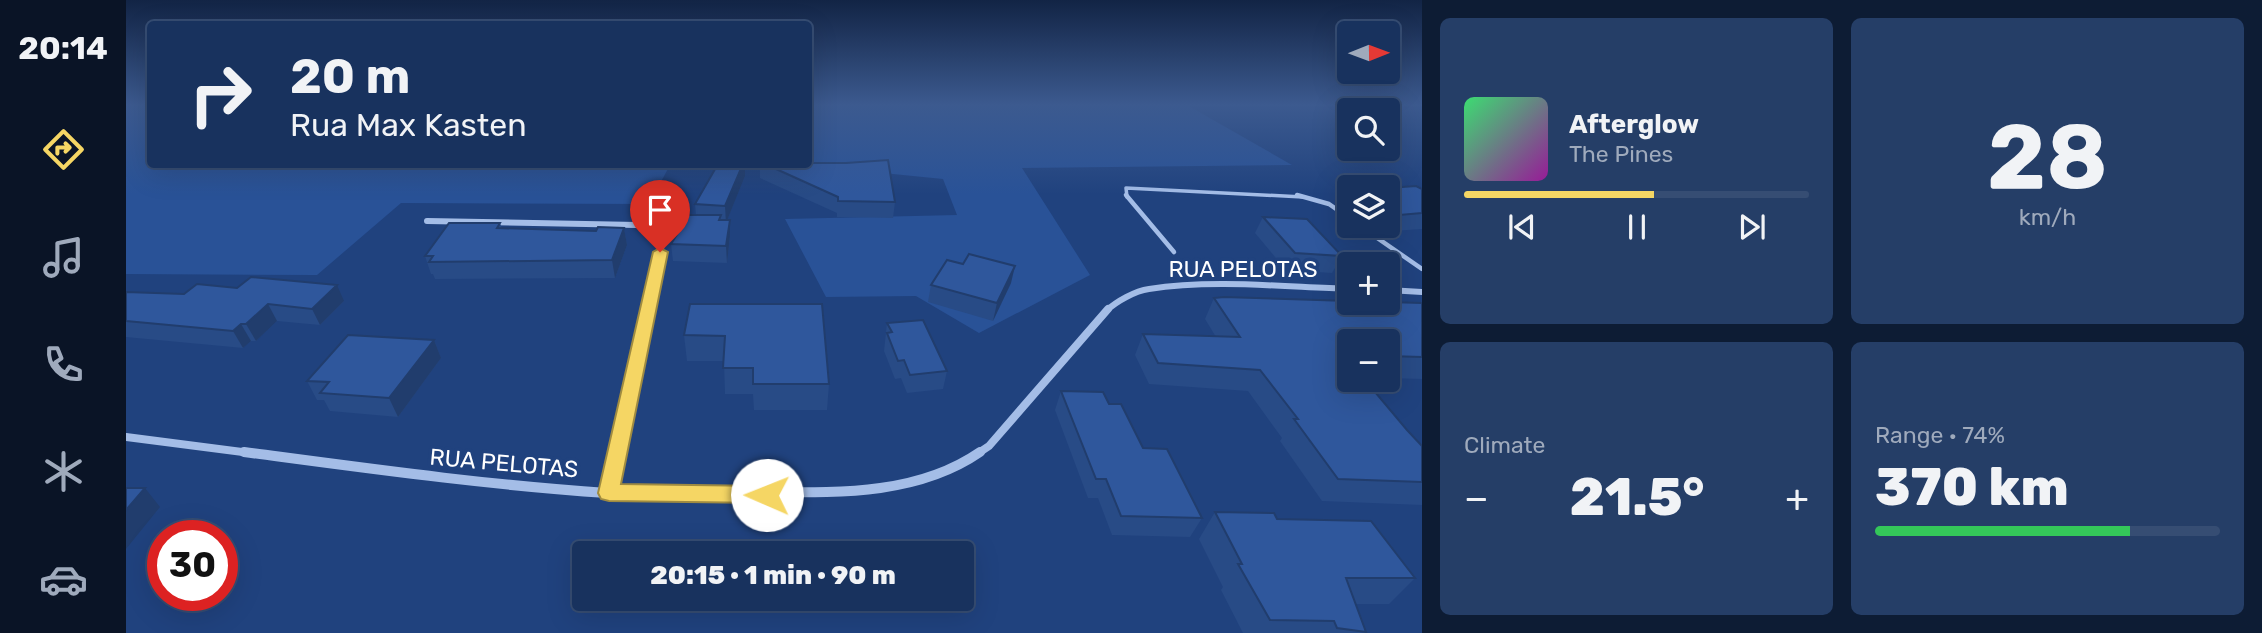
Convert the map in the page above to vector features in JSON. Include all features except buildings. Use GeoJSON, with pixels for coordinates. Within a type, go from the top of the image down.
{"type":"FeatureCollection","features":[{"type":"Feature","properties":{"kind":"street"},"geometry":{"type":"LineString","coordinates":[[427,221],[694,226]]}},
{"type":"Feature","properties":{"kind":"street"},"geometry":{"type":"LineString","coordinates":[[609,493],[666,226]]}},
{"type":"Feature","properties":{"kind":"street","name":"RUA PELOTAS"},"geometry":{"type":"LineString","coordinates":[[126,437],[437,477],[609,493],[815,493],[920,482],[957,468],[989,446],[1077,348],[1097,319],[1115,303],[1147,289],[1190,286],[1337,289]]}},
{"type":"Feature","properties":{"kind":"street"},"geometry":{"type":"LineString","coordinates":[[1400,291],[1422,292]]}},
{"type":"Feature","properties":{"kind":"lane"},"geometry":{"type":"LineString","coordinates":[[1174,252],[1125,194],[1126,188],[1297,195],[1329,204],[1337,210]]}},
{"type":"Feature","properties":{"kind":"lane"},"geometry":{"type":"LineString","coordinates":[[1377,238],[1422,269]]}},
{"type":"Feature","properties":{"kind":"shaded area"},"geometry":{"type":"Polygon","coordinates":[[[126,135],[147,135],[147,168],[668,168],[649,204],[401,203],[317,275],[126,274],[126,135]]]}},
{"type":"Feature","properties":{"kind":"shaded area"},"geometry":{"type":"Polygon","coordinates":[[[812,135],[1239,135],[1292,165],[1022,168],[1090,275],[979,333],[916,296],[826,297],[785,219],[957,215],[943,179],[812,166],[812,135]]]}},
{"type":"Feature","properties":{"kind":"route"},"geometry":{"type":"LineString","coordinates":[[660,252],[609,493],[767,495]]}}]}
